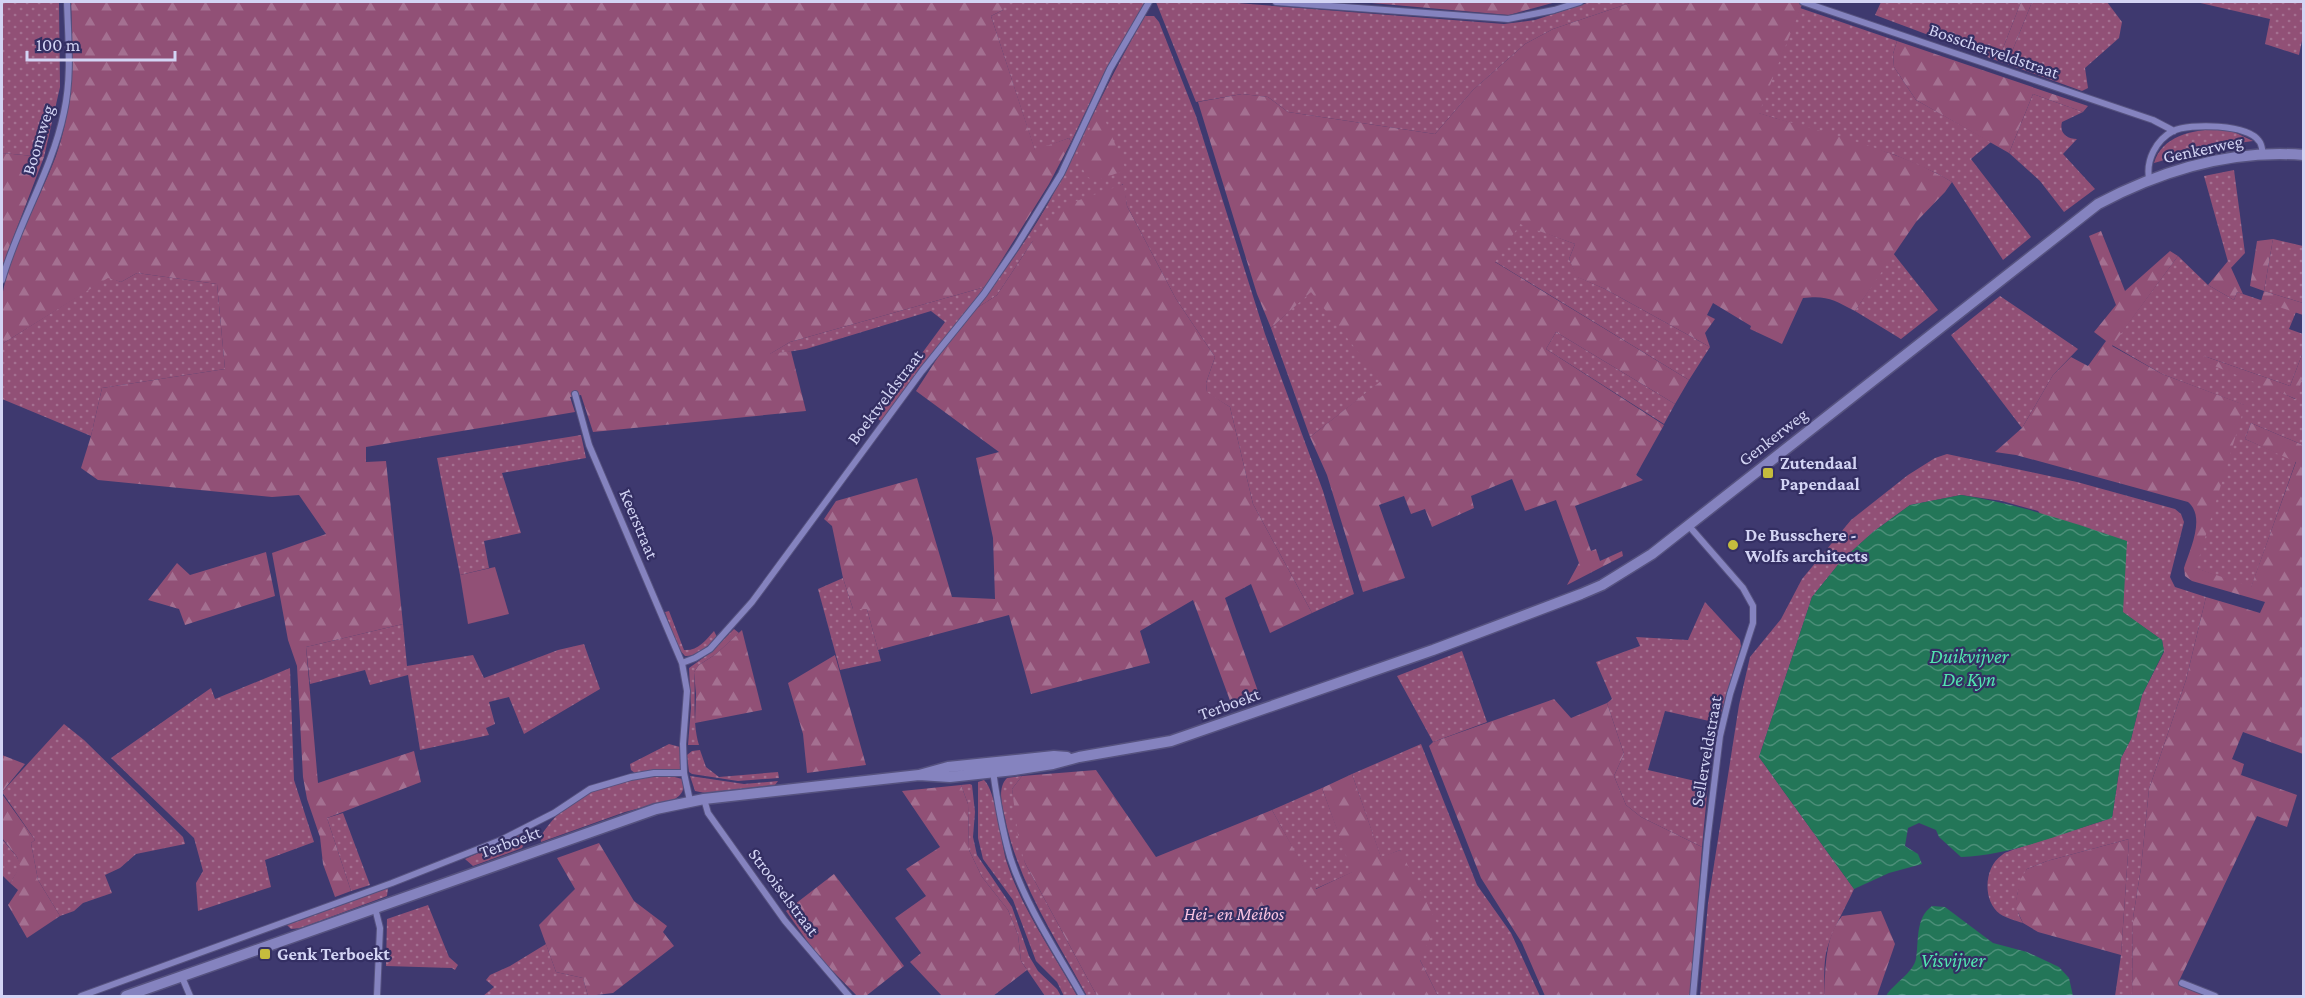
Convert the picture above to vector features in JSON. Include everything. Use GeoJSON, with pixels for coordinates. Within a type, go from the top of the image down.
{"type":"FeatureCollection","features":[{"type":"Feature","properties":{"kind":"main road","name":"Genkerweg"},"geometry":{"type":"LineString","coordinates":[[1385,667],[1602,585],[1692,530],[2070,223],[2098,204],[2149,178],[2212,160],[2263,154],[2304,155]]}},
{"type":"Feature","properties":{"kind":"main road","name":"Terboekt"},"geometry":{"type":"LineString","coordinates":[[126,996],[625,819],[690,801],[919,775],[950,777],[993,767],[1053,764],[1079,757],[1171,741],[1385,667]]}},
{"type":"Feature","properties":{"kind":"street","name":"Boomweg"},"geometry":{"type":"LineString","coordinates":[[2,280],[47,166],[64,112],[69,68],[67,2]]}},
{"type":"Feature","properties":{"kind":"street","name":"Boektveldstraat"},"geometry":{"type":"LineString","coordinates":[[682,663],[710,649],[752,602],[921,371],[984,294],[1021,239],[1060,174],[1110,69],[1149,2]]}},
{"type":"Feature","properties":{"kind":"street"},"geometry":{"type":"LineString","coordinates":[[1276,2],[1508,19],[1554,10],[1580,2]]}},
{"type":"Feature","properties":{"kind":"street","name":"Bosscherveldstraat"},"geometry":{"type":"LineString","coordinates":[[1803,2],[2153,120],[2174,131]]}},
{"type":"Feature","properties":{"kind":"street","name":"Genkerweg"},"geometry":{"type":"LineString","coordinates":[[2149,178],[2148,160],[2160,143],[2174,131],[2215,125],[2248,132],[2259,141],[2263,154]]}},
{"type":"Feature","properties":{"kind":"street","name":"Keerstraat"},"geometry":{"type":"LineString","coordinates":[[575,394],[589,445],[682,663]]}},
{"type":"Feature","properties":{"kind":"street","name":"Sellerveldstraat"},"geometry":{"type":"LineString","coordinates":[[1692,530],[1743,588],[1753,606],[1746,650],[1720,736],[1707,842],[1693,996]]}},
{"type":"Feature","properties":{"kind":"street"},"geometry":{"type":"LineString","coordinates":[[682,663],[687,691],[683,744],[684,773],[690,801]]}},
{"type":"Feature","properties":{"kind":"street"},"geometry":{"type":"LineString","coordinates":[[993,767],[1001,823],[1011,858],[1027,898],[1082,996]]}},
{"type":"Feature","properties":{"kind":"street","name":"Terboekt"},"geometry":{"type":"LineString","coordinates":[[81,996],[392,883],[501,840],[554,813],[590,789],[654,773],[684,773]]}},
{"type":"Feature","properties":{"kind":"street","name":"Strooiselstraat"},"geometry":{"type":"LineString","coordinates":[[704,799],[708,813],[785,921],[849,996]]}},
{"type":"Feature","properties":{"kind":"street"},"geometry":{"type":"LineString","coordinates":[[375,908],[380,928],[377,996]]}},
{"type":"Feature","properties":{"kind":"street"},"geometry":{"type":"LineString","coordinates":[[182,977],[190,996]]}},
{"type":"Feature","properties":{"kind":"street"},"geometry":{"type":"LineString","coordinates":[[2182,982],[2215,996]]}},
{"type":"Feature","properties":{"kind":"green space"},"geometry":{"type":"Polygon","coordinates":[[[2,2],[59,2],[60,87],[44,157],[2,153],[2,2]]]}},
{"type":"Feature","properties":{"kind":"green space"},"geometry":{"type":"Polygon","coordinates":[[[71,2],[1003,2],[1003,10],[991,16],[1035,150],[1069,138],[1071,142],[1049,184],[985,287],[790,342],[770,354],[791,351],[806,411],[593,432],[581,395],[570,397],[575,412],[366,447],[366,462],[386,461],[403,624],[306,647],[318,783],[414,751],[421,782],[327,818],[351,891],[335,897],[323,864],[320,837],[307,799],[303,777],[297,666],[288,640],[272,553],[326,534],[299,495],[272,497],[98,480],[81,468],[102,388],[225,369],[217,284],[137,273],[121,282],[108,278],[2,344],[1,304],[5,281],[56,156],[66,118],[72,60],[71,2]]]}},
{"type":"Feature","properties":{"kind":"green space"},"geometry":{"type":"Polygon","coordinates":[[[1003,2],[1145,2],[1105,71],[1071,142],[1069,138],[1035,151],[991,16],[1003,10],[1003,2]]]}},
{"type":"Feature","properties":{"kind":"green space"},"geometry":{"type":"Polygon","coordinates":[[[1156,2],[1223,2],[1504,24],[1535,20],[1590,2],[1633,2],[1553,29],[1525,44],[1473,90],[1435,134],[1288,112],[1268,97],[1242,94],[1196,102],[1156,2]]]}},
{"type":"Feature","properties":{"kind":"green space"},"geometry":{"type":"Polygon","coordinates":[[[1360,2],[1556,2],[1509,15],[1360,2]]]}},
{"type":"Feature","properties":{"kind":"green space"},"geometry":{"type":"Polygon","coordinates":[[[1633,2],[1803,2],[1759,113],[1883,151],[1931,170],[1952,182],[1916,222],[1855,311],[1830,299],[1803,298],[1782,344],[1750,329],[1751,326],[1713,303],[1707,315],[1715,319],[1705,333],[1710,347],[1605,289],[1577,277],[1569,259],[1575,244],[1520,224],[1495,262],[1689,380],[1675,404],[1556,332],[1546,349],[1664,425],[1636,475],[1643,480],[1575,506],[1591,551],[1596,549],[1600,561],[1622,551],[1623,556],[1567,585],[1579,563],[1556,500],[1525,511],[1512,479],[1471,496],[1474,508],[1432,527],[1425,509],[1411,514],[1404,496],[1379,505],[1405,578],[1363,592],[1327,475],[1310,437],[1381,381],[1311,292],[1271,328],[1257,294],[1198,102],[1242,94],[1268,97],[1288,112],[1435,134],[1473,90],[1525,44],[1553,29],[1633,2]]]}},
{"type":"Feature","properties":{"kind":"green space"},"geometry":{"type":"Polygon","coordinates":[[[1881,2],[2021,2],[1998,61],[1875,15],[1881,2]]]}},
{"type":"Feature","properties":{"kind":"green space"},"geometry":{"type":"Polygon","coordinates":[[[2021,2],[2032,2],[2007,64],[1998,61],[2021,2]]]}},
{"type":"Feature","properties":{"kind":"green space"},"geometry":{"type":"Polygon","coordinates":[[[2032,2],[2107,2],[2122,22],[2119,38],[2085,68],[2088,88],[2082,91],[2007,64],[2032,2]]]}},
{"type":"Feature","properties":{"kind":"green space"},"geometry":{"type":"Polygon","coordinates":[[[2196,2],[2303,2],[2303,36],[2299,55],[2265,44],[2270,19],[2196,2]]]}},
{"type":"Feature","properties":{"kind":"green space"},"geometry":{"type":"Polygon","coordinates":[[[1800,8],[1897,41],[1893,54],[1894,67],[1916,100],[1991,142],[1971,159],[2031,237],[2003,260],[1952,182],[1895,155],[1758,113],[1800,8]]]}},
{"type":"Feature","properties":{"kind":"green space"},"geometry":{"type":"Polygon","coordinates":[[[1145,16],[1154,16],[1159,22],[1196,116],[1265,334],[1323,491],[1354,594],[1312,613],[1253,504],[1230,407],[1207,393],[1206,383],[1215,357],[1176,299],[1127,206],[1123,184],[1032,242],[997,295],[977,308],[1019,250],[1047,205],[1121,58],[1145,16]]]}},
{"type":"Feature","properties":{"kind":"green space"},"geometry":{"type":"Polygon","coordinates":[[[1897,41],[2088,106],[2083,112],[2033,94],[2009,153],[1916,100],[1894,67],[1893,54],[1897,41]]]}},
{"type":"Feature","properties":{"kind":"green space"},"geometry":{"type":"Polygon","coordinates":[[[2033,94],[2083,112],[2062,122],[2061,126],[2065,135],[2077,139],[2063,154],[2095,189],[2064,212],[2040,181],[2009,153],[2033,94]]]}},
{"type":"Feature","properties":{"kind":"green space"},"geometry":{"type":"Polygon","coordinates":[[[1100,108],[1126,170],[1095,181],[1086,176],[1077,155],[1100,108]]]}},
{"type":"Feature","properties":{"kind":"green space"},"geometry":{"type":"Polygon","coordinates":[[[2217,129],[2234,132],[2253,141],[2210,147],[2154,163],[2164,146],[2179,136],[2217,129]]]}},
{"type":"Feature","properties":{"kind":"green space"},"geometry":{"type":"Polygon","coordinates":[[[2,153],[44,157],[2,267],[2,153]]]}},
{"type":"Feature","properties":{"kind":"green space"},"geometry":{"type":"Polygon","coordinates":[[[2234,170],[2245,253],[2230,269],[2204,176],[2234,170]]]}},
{"type":"Feature","properties":{"kind":"green space"},"geometry":{"type":"Polygon","coordinates":[[[1124,184],[1127,206],[1176,299],[1215,357],[1206,383],[1207,392],[1230,407],[1253,504],[1312,613],[1270,633],[1251,584],[1225,598],[1260,697],[1232,706],[1193,600],[1140,631],[1150,663],[1031,694],[1009,615],[878,650],[867,609],[853,609],[843,578],[832,526],[824,519],[836,501],[917,478],[952,597],[995,599],[993,538],[976,458],[999,452],[916,391],[938,357],[977,308],[997,295],[1032,242],[1071,203],[1124,184]]]}},
{"type":"Feature","properties":{"kind":"green space"},"geometry":{"type":"Polygon","coordinates":[[[1520,223],[1575,244],[1569,259],[1578,277],[1605,289],[1710,347],[1689,380],[1494,261],[1520,223]]]}},
{"type":"Feature","properties":{"kind":"green space"},"geometry":{"type":"Polygon","coordinates":[[[2101,231],[2125,291],[2170,251],[2178,256],[2112,346],[2162,374],[2245,405],[2196,568],[2251,587],[2296,462],[2245,439],[2251,423],[2303,445],[2303,754],[2243,732],[2232,759],[2244,764],[2241,775],[2297,795],[2287,827],[2257,816],[2180,979],[2179,984],[2209,996],[2132,996],[2133,918],[2149,789],[2186,680],[2206,597],[2260,613],[2265,602],[2192,581],[2185,576],[2184,568],[2193,543],[2196,524],[2196,516],[2188,502],[2016,455],[1995,452],[2022,428],[2053,375],[2071,357],[2088,366],[2106,341],[2094,332],[2116,305],[2089,236],[2101,231]]]}},
{"type":"Feature","properties":{"kind":"green space"},"geometry":{"type":"Polygon","coordinates":[[[2273,239],[2303,246],[2303,303],[2264,291],[2273,239]]]}},
{"type":"Feature","properties":{"kind":"green space"},"geometry":{"type":"Polygon","coordinates":[[[2273,239],[2264,291],[2250,286],[2257,241],[2273,239]]]}},
{"type":"Feature","properties":{"kind":"green space"},"geometry":{"type":"Polygon","coordinates":[[[1893,253],[1938,310],[1901,339],[1855,311],[1893,253]]]}},
{"type":"Feature","properties":{"kind":"green space"},"geometry":{"type":"Polygon","coordinates":[[[2178,256],[2208,285],[2234,300],[2237,292],[2296,312],[2289,329],[2303,334],[2303,352],[2290,386],[2204,356],[2295,399],[2303,376],[2303,445],[2251,423],[2245,439],[2296,461],[2251,588],[2195,568],[2244,405],[2162,374],[2112,345],[2178,256]]]}},
{"type":"Feature","properties":{"kind":"green space"},"geometry":{"type":"Polygon","coordinates":[[[2228,261],[2243,294],[2237,292],[2234,300],[2208,285],[2228,261]]]}},
{"type":"Feature","properties":{"kind":"green space"},"geometry":{"type":"Polygon","coordinates":[[[137,273],[217,284],[225,369],[102,388],[91,436],[2,399],[2,344],[108,277],[121,282],[137,273]]]}},
{"type":"Feature","properties":{"kind":"green space"},"geometry":{"type":"Polygon","coordinates":[[[985,287],[881,421],[875,417],[945,322],[931,311],[806,349],[768,355],[790,342],[985,287]]]}},
{"type":"Feature","properties":{"kind":"green space"},"geometry":{"type":"Polygon","coordinates":[[[1311,291],[1382,381],[1310,437],[1271,328],[1311,291]]]}},
{"type":"Feature","properties":{"kind":"green space"},"geometry":{"type":"Polygon","coordinates":[[[2264,291],[2303,303],[2303,315],[2261,301],[2264,291]]]}},
{"type":"Feature","properties":{"kind":"green space"},"geometry":{"type":"Polygon","coordinates":[[[2000,296],[2078,349],[2053,375],[2022,428],[1951,335],[2000,296]]]}},
{"type":"Feature","properties":{"kind":"green space"},"geometry":{"type":"Polygon","coordinates":[[[1556,332],[1675,404],[1664,424],[1546,349],[1556,332]]]}},
{"type":"Feature","properties":{"kind":"green space"},"geometry":{"type":"Polygon","coordinates":[[[2303,352],[2303,376],[2296,399],[2202,361],[2204,356],[2290,386],[2303,352]]]}},
{"type":"Feature","properties":{"kind":"green space"},"geometry":{"type":"Polygon","coordinates":[[[581,435],[586,458],[502,473],[521,533],[484,541],[489,568],[460,575],[437,458],[581,435]]]}},
{"type":"Feature","properties":{"kind":"green space"},"geometry":{"type":"Polygon","coordinates":[[[1947,454],[2077,482],[2175,509],[2181,514],[2184,522],[2170,577],[2175,587],[2206,597],[2186,680],[2149,789],[2133,918],[2132,996],[2115,996],[2121,955],[2129,839],[2047,861],[2027,869],[2017,896],[2017,909],[2023,923],[2000,914],[1994,908],[1990,901],[1987,884],[1996,860],[2005,853],[2112,818],[2121,758],[2131,739],[2142,695],[2164,652],[2162,640],[2122,612],[2038,511],[2002,501],[1961,495],[1910,505],[1873,532],[1841,561],[1812,597],[1759,757],[1854,889],[1827,949],[1824,996],[1700,996],[1708,903],[1739,705],[1750,657],[1781,619],[1802,579],[1851,520],[1908,475],[1935,458],[1947,454]]]}},
{"type":"Feature","properties":{"kind":"green space"},"geometry":{"type":"Polygon","coordinates":[[[266,552],[275,596],[185,625],[179,609],[148,600],[177,563],[190,575],[266,552]]]}},
{"type":"Feature","properties":{"kind":"green space"},"geometry":{"type":"Polygon","coordinates":[[[495,567],[509,614],[468,624],[460,575],[495,567]]]}},
{"type":"Feature","properties":{"kind":"green space"},"geometry":{"type":"Polygon","coordinates":[[[843,578],[853,609],[867,609],[881,661],[840,670],[818,589],[843,578]]]}},
{"type":"Feature","properties":{"kind":"green space"},"geometry":{"type":"Polygon","coordinates":[[[1705,602],[1740,640],[1741,646],[1718,723],[1665,711],[1648,770],[1708,784],[1702,847],[1641,817],[1626,805],[1614,776],[1624,754],[1607,703],[1612,699],[1596,662],[1640,646],[1636,637],[1688,640],[1705,602]]]}},
{"type":"Feature","properties":{"kind":"green space"},"geometry":{"type":"Polygon","coordinates":[[[669,611],[684,650],[697,647],[714,631],[717,637],[698,653],[685,656],[678,648],[665,612],[669,611]]]}},
{"type":"Feature","properties":{"kind":"green space"},"geometry":{"type":"Polygon","coordinates":[[[403,624],[407,666],[473,655],[484,678],[558,650],[584,644],[600,689],[524,734],[509,697],[489,702],[495,724],[486,728],[489,735],[420,750],[408,675],[370,685],[365,670],[310,684],[306,647],[403,624]]]}},
{"type":"Feature","properties":{"kind":"green space"},"geometry":{"type":"Polygon","coordinates":[[[734,629],[739,633],[716,654],[699,665],[694,672],[695,718],[699,745],[688,745],[691,708],[689,668],[710,653],[734,629]]]}},
{"type":"Feature","properties":{"kind":"green space"},"geometry":{"type":"Polygon","coordinates":[[[742,630],[762,710],[695,723],[694,672],[699,665],[716,654],[742,630]]]}},
{"type":"Feature","properties":{"kind":"green space"},"geometry":{"type":"Polygon","coordinates":[[[1462,651],[1487,722],[1433,742],[1397,676],[1462,651]]]}},
{"type":"Feature","properties":{"kind":"green space"},"geometry":{"type":"Polygon","coordinates":[[[835,655],[866,765],[807,773],[803,734],[788,683],[835,655]]]}},
{"type":"Feature","properties":{"kind":"green space"},"geometry":{"type":"Polygon","coordinates":[[[290,668],[294,780],[314,842],[265,860],[271,887],[198,911],[196,883],[203,871],[194,838],[111,758],[211,688],[215,699],[290,668]]]}},
{"type":"Feature","properties":{"kind":"green space"},"geometry":{"type":"Polygon","coordinates":[[[1554,699],[1571,718],[1607,703],[1624,754],[1614,776],[1626,805],[1641,817],[1702,847],[1691,996],[1545,996],[1522,943],[1481,878],[1429,746],[1433,742],[1554,699]]]}},
{"type":"Feature","properties":{"kind":"green space"},"geometry":{"type":"Polygon","coordinates":[[[64,724],[84,740],[183,837],[185,844],[136,854],[120,868],[105,875],[112,893],[83,903],[74,911],[60,916],[38,880],[31,843],[35,840],[2,792],[64,724]]]}},
{"type":"Feature","properties":{"kind":"green space"},"geometry":{"type":"Polygon","coordinates":[[[669,744],[680,747],[681,769],[636,774],[631,770],[630,764],[669,744]]]}},
{"type":"Feature","properties":{"kind":"green space"},"geometry":{"type":"Polygon","coordinates":[[[1421,744],[1477,885],[1511,933],[1540,996],[1438,996],[1420,960],[1400,850],[1381,858],[1352,774],[1421,744]]]}},
{"type":"Feature","properties":{"kind":"green space"},"geometry":{"type":"Polygon","coordinates":[[[700,750],[706,767],[719,777],[778,772],[779,778],[738,781],[692,774],[689,772],[687,755],[692,751],[700,750]]]}},
{"type":"Feature","properties":{"kind":"green space"},"geometry":{"type":"Polygon","coordinates":[[[2,755],[25,764],[2,792],[2,755]]]}},
{"type":"Feature","properties":{"kind":"green space","name":"Hei- en Meibos"},"geometry":{"type":"Polygon","coordinates":[[[1096,770],[1156,857],[1272,810],[1316,889],[1352,872],[1322,788],[1352,774],[1381,857],[1400,850],[1437,923],[1420,960],[1438,996],[1097,996],[1025,863],[1019,843],[1012,789],[1022,776],[1096,770]]]}},
{"type":"Feature","properties":{"kind":"green space"},"geometry":{"type":"Polygon","coordinates":[[[653,776],[671,776],[682,779],[682,793],[675,799],[625,812],[541,842],[542,834],[561,811],[584,795],[625,781],[653,776]]]}},
{"type":"Feature","properties":{"kind":"green space"},"geometry":{"type":"Polygon","coordinates":[[[690,776],[744,784],[778,781],[775,785],[705,793],[695,791],[690,776]]]}},
{"type":"Feature","properties":{"kind":"green space"},"geometry":{"type":"Polygon","coordinates":[[[1022,776],[1012,789],[1025,863],[1097,996],[1087,996],[1028,888],[1011,842],[1001,792],[1007,778],[1022,776]]]}},
{"type":"Feature","properties":{"kind":"green space"},"geometry":{"type":"Polygon","coordinates":[[[984,780],[992,794],[1012,878],[1029,913],[1077,996],[1064,996],[1057,982],[1036,961],[1013,900],[983,859],[978,838],[978,782],[984,780]]]}},
{"type":"Feature","properties":{"kind":"green space"},"geometry":{"type":"Polygon","coordinates":[[[970,784],[975,812],[973,837],[977,855],[1012,907],[1029,956],[1038,971],[1061,996],[1045,996],[1021,961],[1018,935],[1008,910],[982,877],[969,850],[968,804],[961,785],[970,784]]]}},
{"type":"Feature","properties":{"kind":"green space"},"geometry":{"type":"Polygon","coordinates":[[[961,785],[968,804],[969,850],[982,877],[1008,910],[1018,935],[1021,961],[1027,970],[993,996],[942,996],[910,962],[921,953],[895,918],[926,896],[906,869],[940,847],[902,791],[961,785]]]}},
{"type":"Feature","properties":{"kind":"green space"},"geometry":{"type":"Polygon","coordinates":[[[1322,788],[1353,872],[1315,889],[1272,810],[1322,788]]]}},
{"type":"Feature","properties":{"kind":"green space"},"geometry":{"type":"Polygon","coordinates":[[[2,794],[35,840],[31,843],[38,880],[60,916],[27,938],[8,905],[18,890],[10,883],[20,866],[17,857],[2,838],[2,794]]]}},
{"type":"Feature","properties":{"kind":"green space"},"geometry":{"type":"Polygon","coordinates":[[[343,813],[370,885],[351,891],[327,818],[343,813]]]}},
{"type":"Feature","properties":{"kind":"green space"},"geometry":{"type":"Polygon","coordinates":[[[523,835],[526,840],[522,848],[473,866],[465,859],[523,835]]]}},
{"type":"Feature","properties":{"kind":"green space"},"geometry":{"type":"Polygon","coordinates":[[[2,839],[17,857],[21,866],[10,883],[2,875],[2,839]]]}},
{"type":"Feature","properties":{"kind":"green space"},"geometry":{"type":"Polygon","coordinates":[[[2129,839],[2121,955],[2038,932],[2023,923],[2015,906],[2020,880],[2027,869],[2047,861],[2129,839]]]}},
{"type":"Feature","properties":{"kind":"green space"},"geometry":{"type":"Polygon","coordinates":[[[599,843],[634,901],[667,926],[663,932],[674,946],[613,993],[588,996],[583,978],[556,972],[539,925],[575,889],[557,858],[599,843]]]}},
{"type":"Feature","properties":{"kind":"green space"},"geometry":{"type":"Polygon","coordinates":[[[834,874],[904,966],[866,996],[857,996],[817,955],[786,911],[834,874]]]}},
{"type":"Feature","properties":{"kind":"green space"},"geometry":{"type":"Polygon","coordinates":[[[388,888],[387,896],[301,928],[291,929],[287,925],[388,888]]]}},
{"type":"Feature","properties":{"kind":"green space"},"geometry":{"type":"Polygon","coordinates":[[[428,905],[449,957],[458,965],[455,970],[452,968],[386,966],[387,919],[428,905]]]}},
{"type":"Feature","properties":{"kind":"green space"},"geometry":{"type":"Polygon","coordinates":[[[1881,911],[1895,944],[1877,996],[1824,996],[1829,944],[1842,916],[1881,911]]]}},
{"type":"Feature","properties":{"kind":"green space"},"geometry":{"type":"Polygon","coordinates":[[[546,944],[556,972],[583,978],[588,996],[483,996],[494,987],[486,980],[490,975],[510,966],[546,944]]]}},
{"type":"Feature","properties":{"kind":"water","name":"Duikvijver De Kyn"},"geometry":{"type":"Polygon","coordinates":[[[1961,495],[2024,508],[2127,541],[2123,612],[2162,640],[2164,651],[2142,695],[2131,739],[2121,758],[2112,818],[2019,848],[1961,857],[1939,837],[1936,830],[1919,823],[1908,828],[1905,846],[1918,854],[1922,864],[1889,873],[1854,889],[1759,757],[1812,597],[1841,561],[1873,532],[1910,505],[1961,495]]]}},
{"type":"Feature","properties":{"kind":"water","name":"Visvijver"},"geometry":{"type":"Polygon","coordinates":[[[1932,906],[1945,907],[1993,943],[2027,952],[2059,967],[2069,978],[2073,996],[1886,996],[1914,964],[1920,923],[1932,906]]]}},
{"type":"Feature","properties":{"kind":"place","name":"Zutendaal Papendaal"},"geometry":{"type":"Point","coordinates":[1768,473]}},
{"type":"Feature","properties":{"kind":"place","name":"De Busschere - Wolfs architects"},"geometry":{"type":"Point","coordinates":[1733,545]}},
{"type":"Feature","properties":{"kind":"place","name":"Genk Terboekt"},"geometry":{"type":"Point","coordinates":[265,954]}}]}
